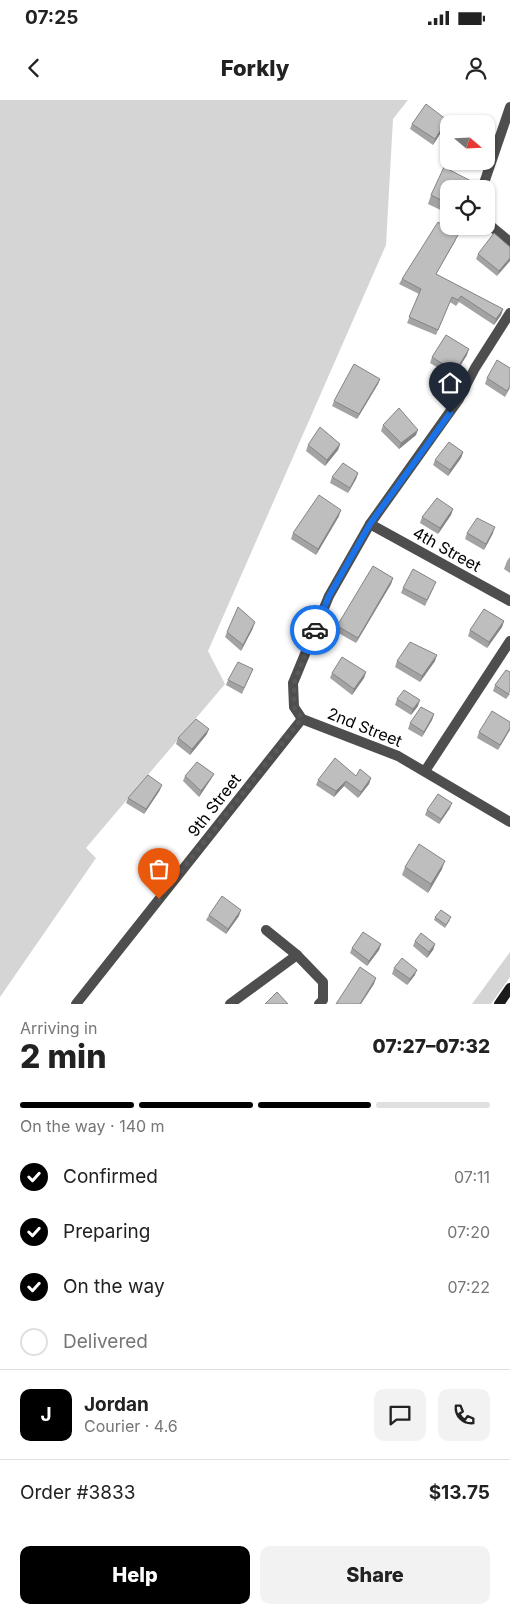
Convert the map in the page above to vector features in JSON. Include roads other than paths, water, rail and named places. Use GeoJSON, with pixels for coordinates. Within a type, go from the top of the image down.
{"type":"FeatureCollection","features":[{"type":"Feature","properties":{"kind":"main road"},"geometry":{"type":"LineString","coordinates":[[499,1004],[510,988]]}},
{"type":"Feature","properties":{"kind":"street"},"geometry":{"type":"LineString","coordinates":[[485,180],[510,107]]}},
{"type":"Feature","properties":{"kind":"street"},"geometry":{"type":"LineString","coordinates":[[495,230],[510,242]]}},
{"type":"Feature","properties":{"kind":"street","name":"2nd Street"},"geometry":{"type":"LineString","coordinates":[[510,313],[475,368],[459,400],[370,524],[329,596],[294,683],[294,707],[302,718],[398,756],[510,822]]}},
{"type":"Feature","properties":{"kind":"street","name":"4th Street"},"geometry":{"type":"LineString","coordinates":[[370,524],[510,601]]}},
{"type":"Feature","properties":{"kind":"street"},"geometry":{"type":"LineString","coordinates":[[425,771],[510,641]]}},
{"type":"Feature","properties":{"kind":"street","name":"9th Street"},"geometry":{"type":"LineString","coordinates":[[76,1004],[302,718]]}},
{"type":"Feature","properties":{"kind":"street"},"geometry":{"type":"LineString","coordinates":[[266,930],[297,955],[324,982],[323,1000],[319,1004]]}},
{"type":"Feature","properties":{"kind":"street"},"geometry":{"type":"LineString","coordinates":[[230,1004],[297,955]]}}]}
